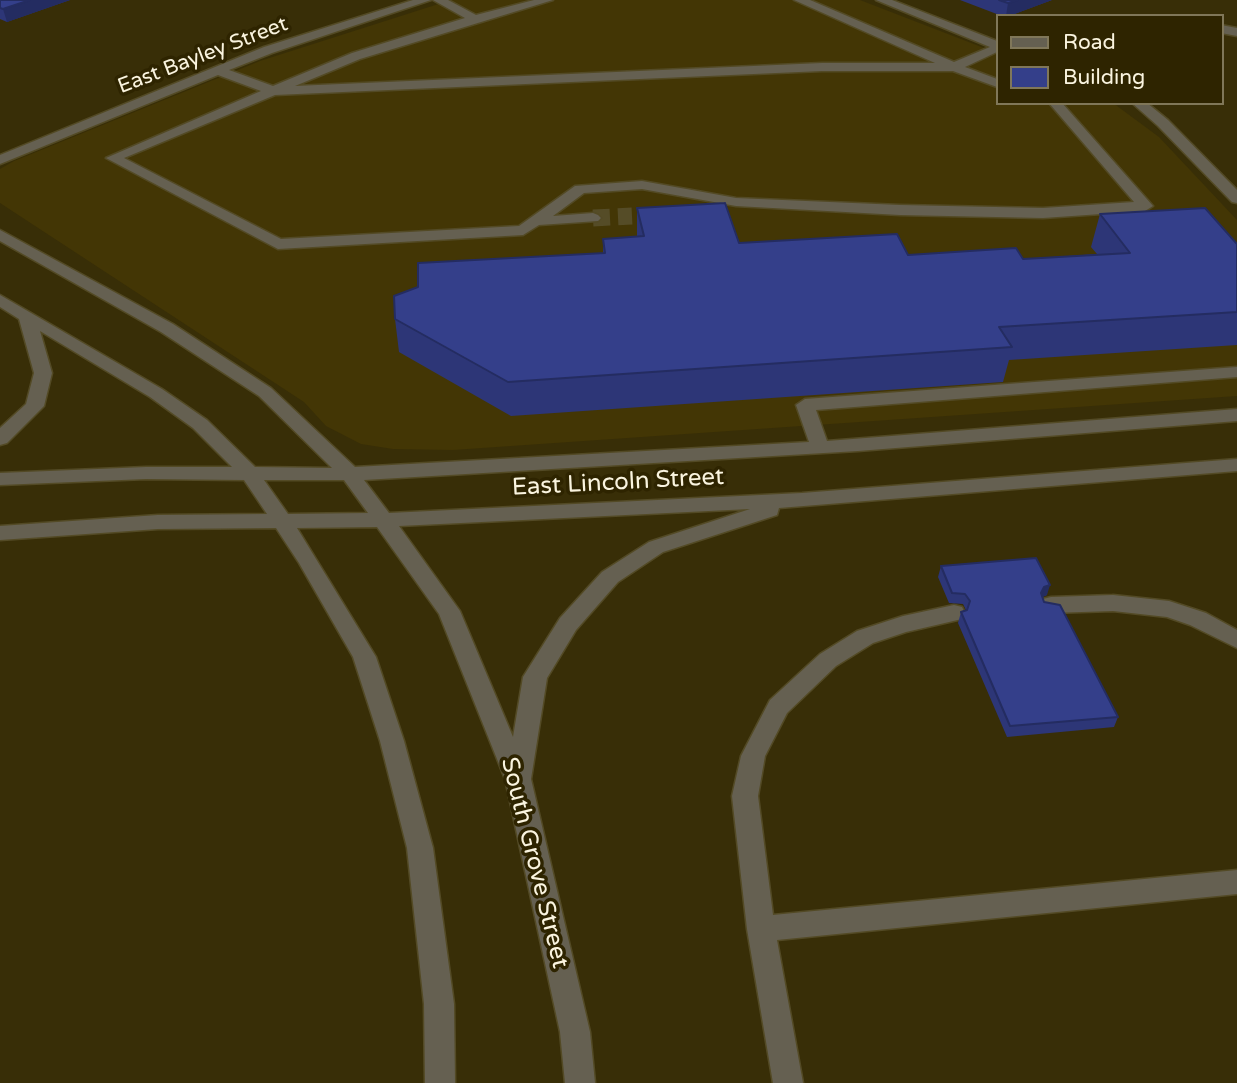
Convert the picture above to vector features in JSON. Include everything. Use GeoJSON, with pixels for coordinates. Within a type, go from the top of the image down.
{"type":"FeatureCollection","features":[{"type":"Feature","properties":{"kind":"street","name":"East Bayley Street"},"geometry":{"type":"LineString","coordinates":[[0,160],[268,50],[425,0]]}},
{"type":"Feature","properties":{"kind":"street"},"geometry":{"type":"LineString","coordinates":[[439,0],[475,19]]}},
{"type":"Feature","properties":{"kind":"street"},"geometry":{"type":"LineString","coordinates":[[547,0],[356,55],[113,158],[278,244],[523,230],[580,190],[642,185],[736,202],[813,206],[1043,213],[1151,207],[1057,105]]}},
{"type":"Feature","properties":{"kind":"street"},"geometry":{"type":"LineString","coordinates":[[800,0],[996,83]]}},
{"type":"Feature","properties":{"kind":"street"},"geometry":{"type":"LineString","coordinates":[[882,0],[996,47]]}},
{"type":"Feature","properties":{"kind":"street"},"geometry":{"type":"LineString","coordinates":[[219,71],[273,91],[822,67],[954,67],[996,47]]}},
{"type":"Feature","properties":{"kind":"street"},"geometry":{"type":"LineString","coordinates":[[1140,105],[1163,123],[1237,199]]}},
{"type":"Feature","properties":{"kind":"street"},"geometry":{"type":"LineString","coordinates":[[702,212],[813,206]]}},
{"type":"Feature","properties":{"kind":"street"},"geometry":{"type":"LineString","coordinates":[[536,221],[593,218]]}},
{"type":"Feature","properties":{"kind":"street","name":"South Grove Street"},"geometry":{"type":"LineString","coordinates":[[0,235],[167,328],[265,392],[350,474],[449,611],[518,779],[575,1031],[580,1083]]}},
{"type":"Feature","properties":{"kind":"street"},"geometry":{"type":"LineString","coordinates":[[0,300],[156,393],[200,424],[249,473],[308,559],[364,657],[392,741],[420,848],[439,1004],[440,1083]]}},
{"type":"Feature","properties":{"kind":"street"},"geometry":{"type":"LineString","coordinates":[[0,439],[35,406],[43,373],[27,316]]}},
{"type":"Feature","properties":{"kind":"street"},"geometry":{"type":"LineString","coordinates":[[820,447],[805,405],[1237,372]]}},
{"type":"Feature","properties":{"kind":"street","name":"East Lincoln Street"},"geometry":{"type":"LineString","coordinates":[[0,479],[154,473],[350,474],[820,447],[1237,415]]}},
{"type":"Feature","properties":{"kind":"street","name":"East Lincoln Street"},"geometry":{"type":"LineString","coordinates":[[2,537],[158,522],[384,520],[802,500],[1237,466]]}},
{"type":"Feature","properties":{"kind":"street"},"geometry":{"type":"LineString","coordinates":[[518,779],[535,677],[568,624],[610,577],[656,547],[802,500]]}},
{"type":"Feature","properties":{"kind":"street"},"geometry":{"type":"LineString","coordinates":[[1051,605],[1113,603],[1169,609],[1198,619],[1237,640]]}},
{"type":"Feature","properties":{"kind":"street"},"geometry":{"type":"LineString","coordinates":[[788,1083],[761,929],[745,796],[753,756],[778,707],[828,660],[865,637],[903,624],[954,613]]}},
{"type":"Feature","properties":{"kind":"street"},"geometry":{"type":"LineString","coordinates":[[761,929],[1237,882]]}},
{"type":"Feature","properties":{"kind":"shaded area"},"geometry":{"type":"Polygon","coordinates":[[[451,0],[860,0],[996,53],[996,105],[1116,105],[1159,137],[1237,220],[1237,396],[453,450],[393,449],[361,444],[326,426],[304,402],[0,203],[0,169],[14,161],[260,61],[451,0]]]}},
{"type":"Feature","properties":{"kind":"building"},"geometry":{"type":"Polygon","coordinates":[[[0,0],[30,0],[3,9],[0,8],[0,0]]]}},
{"type":"Feature","properties":{"kind":"building"},"geometry":{"type":"Polygon","coordinates":[[[725,203],[739,243],[897,234],[908,255],[1016,248],[1023,259],[1130,253],[1100,214],[1205,208],[1237,244],[1237,312],[999,327],[1012,347],[508,382],[395,319],[394,296],[418,287],[418,263],[605,253],[603,239],[644,236],[637,208],[725,203]]]}},
{"type":"Feature","properties":{"kind":"building"},"geometry":{"type":"Polygon","coordinates":[[[1036,558],[1050,585],[1044,587],[1041,593],[1044,602],[1060,605],[1118,717],[1010,726],[961,612],[967,610],[970,601],[965,594],[952,593],[941,566],[1036,558]]]}},
{"type":"Feature","properties":{"kind":"tunnel"},"geometry":{"type":"LineString","coordinates":[[593,218],[632,216]]}}]}
